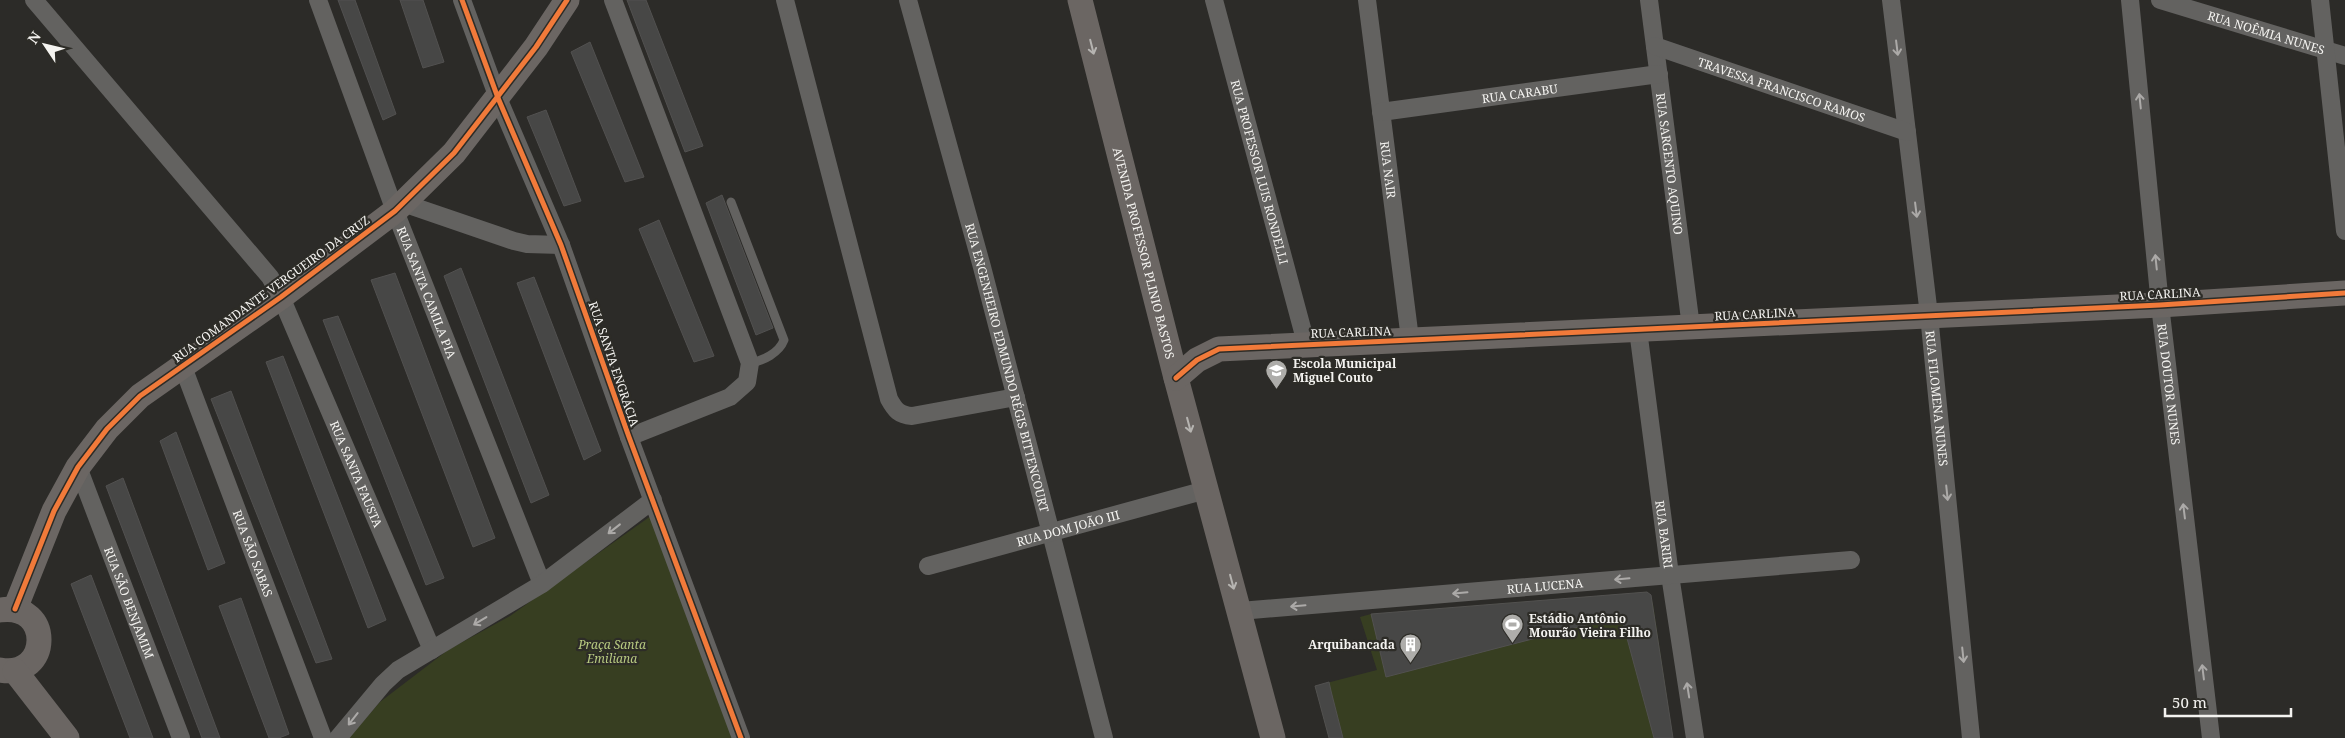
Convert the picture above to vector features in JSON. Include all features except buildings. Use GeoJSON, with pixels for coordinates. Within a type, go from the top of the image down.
{"type":"FeatureCollection","features":[{"type":"Feature","properties":{"kind":"street","name":"RUA SANTA FAUSTA"},"geometry":{"type":"LineString","coordinates":[[34,0],[269,276],[281,297],[432,650]]}},
{"type":"Feature","properties":{"kind":"street","name":"RUA SANTA CAMILA PIA"},"geometry":{"type":"LineString","coordinates":[[318,0],[542,584]]}},
{"type":"Feature","properties":{"kind":"street","name":"RUA SANTA ENGRÁCIA"},"geometry":{"type":"LineString","coordinates":[[462,0],[498,98],[561,245],[629,437],[740,738]]}},
{"type":"Feature","properties":{"kind":"street","name":"RUA COMANDANTE VERGUEIRO DA CRUZ"},"geometry":{"type":"LineString","coordinates":[[7,609],[78,467],[107,428],[140,396],[281,297],[399,207],[454,153],[498,98],[567,0]]}},
{"type":"Feature","properties":{"kind":"street"},"geometry":{"type":"LineString","coordinates":[[613,0],[750,363],[747,382],[730,397],[629,437]]}},
{"type":"Feature","properties":{"kind":"street"},"geometry":{"type":"LineString","coordinates":[[784,0],[894,409],[902,415],[912,416],[1016,397]]}},
{"type":"Feature","properties":{"kind":"street","name":"RUA ENGENHEIRO EDMUNDO RÉGIS BITTENCOURT"},"geometry":{"type":"LineString","coordinates":[[908,0],[1016,397],[1104,738]]}},
{"type":"Feature","properties":{"kind":"street","name":"AVENIDA PROFESSOR PLINIO BASTOS"},"geometry":{"type":"LineString","coordinates":[[1080,0],[1176,378],[1273,738]]}},
{"type":"Feature","properties":{"kind":"street","name":"RUA PROFESSOR LUIS RONDELLI"},"geometry":{"type":"LineString","coordinates":[[1214,0],[1306,343]]}},
{"type":"Feature","properties":{"kind":"street","name":"RUA NAIR"},"geometry":{"type":"LineString","coordinates":[[1367,0],[1410,339]]}},
{"type":"Feature","properties":{"kind":"street","name":"RUA SARGENTO AQUINO"},"geometry":{"type":"LineString","coordinates":[[1650,0],[1692,327]]}},
{"type":"Feature","properties":{"kind":"street","name":"RUA FILOMENA NUNES"},"geometry":{"type":"LineString","coordinates":[[1891,0],[1929,315],[1971,738]]}},
{"type":"Feature","properties":{"kind":"street","name":"RUA DOUTOR NUNES"},"geometry":{"type":"LineString","coordinates":[[2130,0],[2160,305],[2211,738]]}},
{"type":"Feature","properties":{"kind":"street","name":"RUA NOÊMIA NUNES"},"geometry":{"type":"LineString","coordinates":[[2160,0],[2345,56]]}},
{"type":"Feature","properties":{"kind":"street"},"geometry":{"type":"LineString","coordinates":[[2320,0],[2345,231]]}},
{"type":"Feature","properties":{"kind":"street","name":"TRAVESSA FRANCISCO RAMOS"},"geometry":{"type":"LineString","coordinates":[[1655,46],[1907,132]]}},
{"type":"Feature","properties":{"kind":"street","name":"RUA CARABU"},"geometry":{"type":"LineString","coordinates":[[1381,112],[1659,74]]}},
{"type":"Feature","properties":{"kind":"street"},"geometry":{"type":"LineString","coordinates":[[399,207],[514,241],[527,244],[561,245]]}},
{"type":"Feature","properties":{"kind":"street","name":"RUA CARLINA"},"geometry":{"type":"LineString","coordinates":[[1176,378],[1197,360],[1219,349],[1306,343],[1638,330],[2160,305],[2345,293]]}},
{"type":"Feature","properties":{"kind":"street","name":"RUA BARIRI"},"geometry":{"type":"LineString","coordinates":[[1638,330],[1670,575],[1695,738]]}},
{"type":"Feature","properties":{"kind":"street","name":"RUA SÃO SABAS"},"geometry":{"type":"LineString","coordinates":[[182,367],[323,738]]}},
{"type":"Feature","properties":{"kind":"street","name":"RUA SÃO BENJAMIM"},"geometry":{"type":"LineString","coordinates":[[78,467],[181,738]]}},
{"type":"Feature","properties":{"kind":"street","name":"RUA DOM JOÃO III"},"geometry":{"type":"LineString","coordinates":[[928,566],[1206,490]]}},
{"type":"Feature","properties":{"kind":"street"},"geometry":{"type":"LineString","coordinates":[[338,738],[383,684],[398,670],[542,584],[653,500]]}},
{"type":"Feature","properties":{"kind":"street","name":"RUA LUCENA"},"geometry":{"type":"LineString","coordinates":[[1240,611],[1851,560]]}},
{"type":"Feature","properties":{"kind":"street"},"geometry":{"type":"LineString","coordinates":[[7,609],[30,617],[39,631],[40,640],[39,648],[30,663],[7,671],[67,738]]}},
{"type":"Feature","properties":{"kind":"lane"},"geometry":{"type":"LineString","coordinates":[[731,202],[784,340],[777,351],[759,362],[750,363]]}},
{"type":"Feature","properties":{"kind":"green space","name":"Praça Santa Emiliana"},"geometry":{"type":"Polygon","coordinates":[[[655,513],[733,738],[349,738],[380,702],[448,650],[510,616],[655,513]]]}},
{"type":"Feature","properties":{"kind":"green space","name":"Estádio Antônio Mourão Vieira Filho"},"geometry":{"type":"Polygon","coordinates":[[[1646,592],[1653,604],[1673,738],[1329,738],[1315,686],[1377,670],[1360,617],[1371,614],[1646,592]]]}},
{"type":"Feature","properties":{"kind":"cycle path"},"geometry":{"type":"LineString","coordinates":[[462,0],[498,98],[561,245],[629,437],[741,738]]}},
{"type":"Feature","properties":{"kind":"cycle path"},"geometry":{"type":"LineString","coordinates":[[15,609],[54,511],[78,467],[107,429],[140,396],[281,297],[395,211],[454,153],[536,47],[567,0]]}},
{"type":"Feature","properties":{"kind":"cycle path"},"geometry":{"type":"LineString","coordinates":[[1176,378],[1197,360],[1219,349],[2160,305],[2345,293]]}},
{"type":"Feature","properties":{"kind":"place","name":"Escola Municipal Miguel Couto"},"geometry":{"type":"Point","coordinates":[1277,389]}},
{"type":"Feature","properties":{"kind":"place","name":"Estádio Antônio Mourão Vieira Filho"},"geometry":{"type":"Point","coordinates":[1513,644]}},
{"type":"Feature","properties":{"kind":"place","name":"Arquibancada"},"geometry":{"type":"Point","coordinates":[1411,663]}}]}
